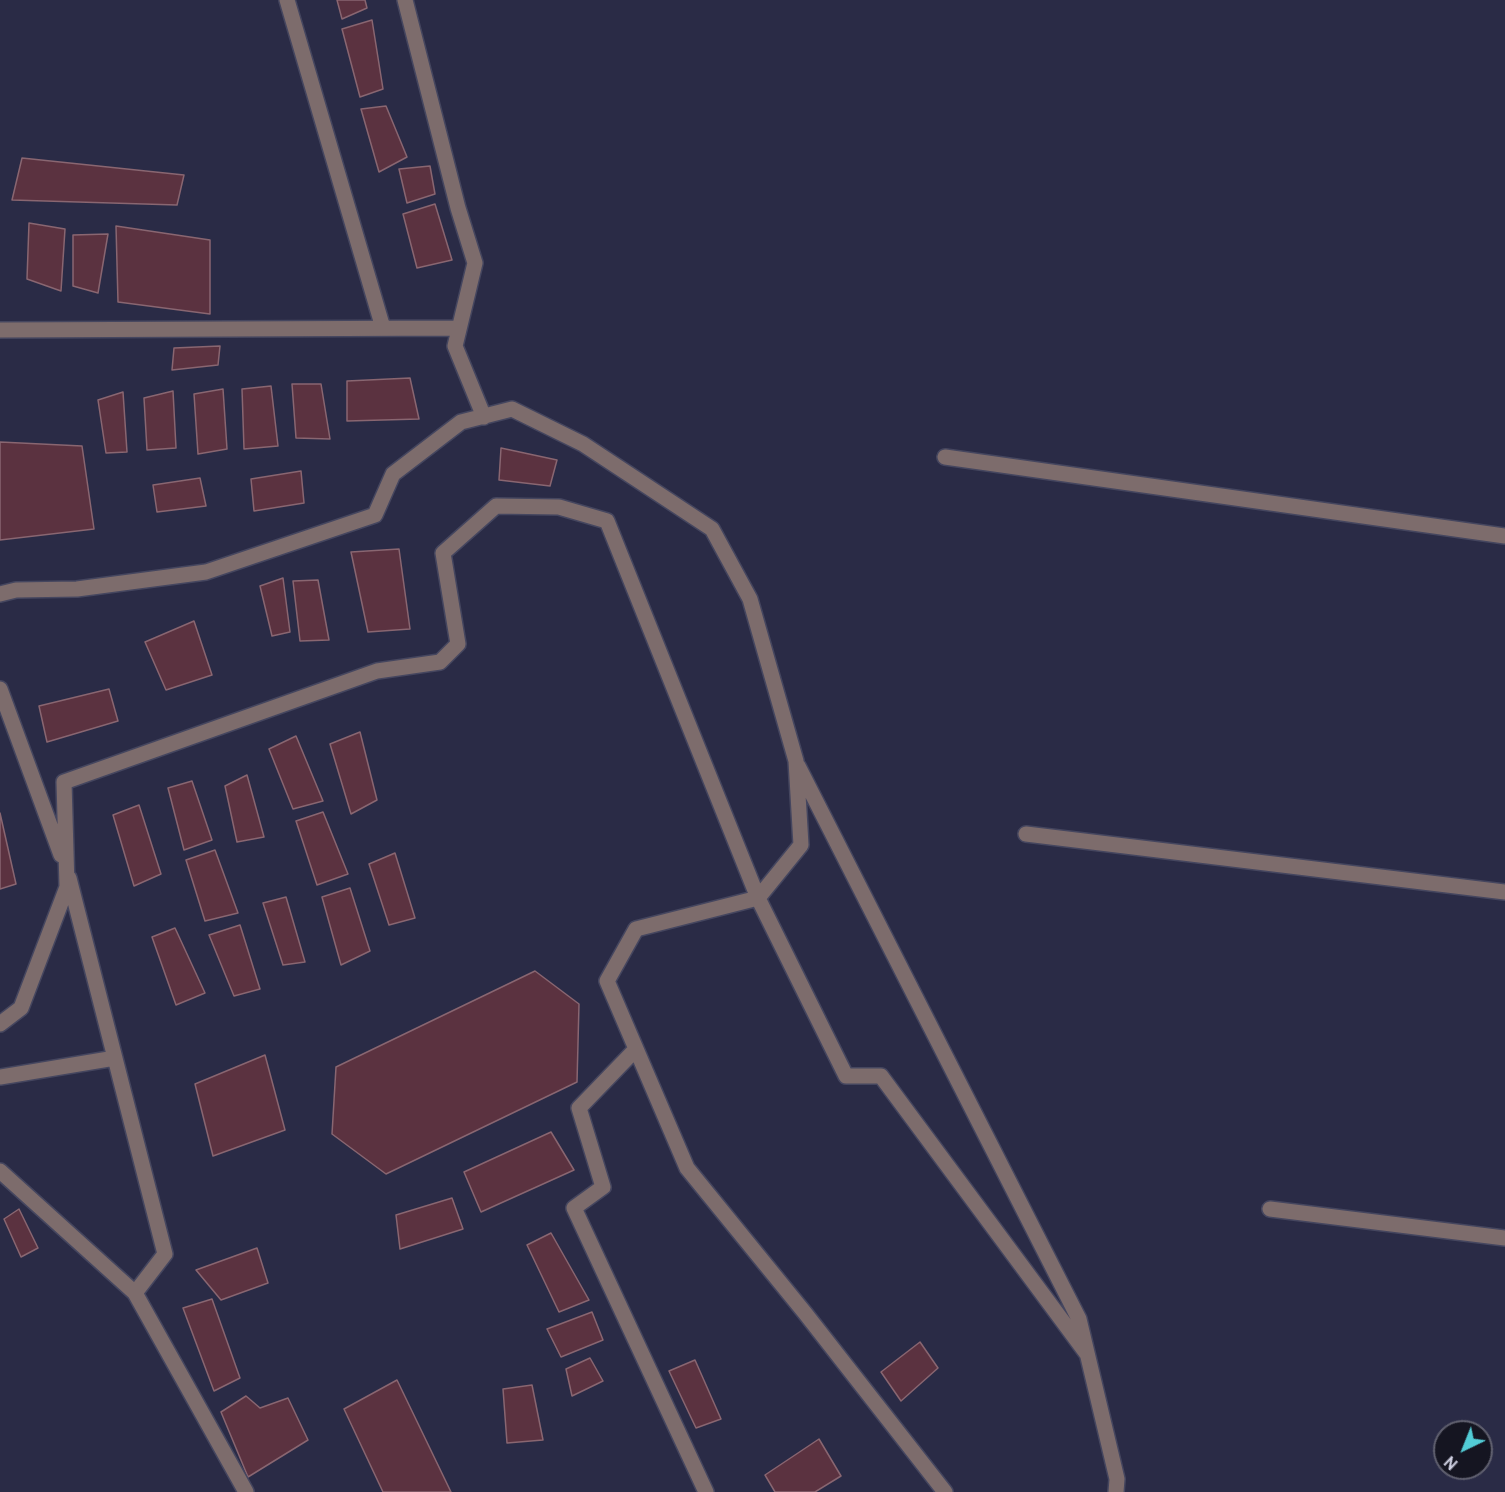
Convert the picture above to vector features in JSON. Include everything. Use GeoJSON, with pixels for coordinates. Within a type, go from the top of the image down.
{"type":"FeatureCollection","features":[{"type":"Feature","properties":{"kind":"street"},"geometry":{"type":"LineString","coordinates":[[287,0],[383,328]]}},
{"type":"Feature","properties":{"kind":"street"},"geometry":{"type":"LineString","coordinates":[[405,0],[458,208],[475,263],[455,346],[484,417]]}},
{"type":"Feature","properties":{"kind":"street"},"geometry":{"type":"LineString","coordinates":[[0,330],[459,328]]}},
{"type":"Feature","properties":{"kind":"street"},"geometry":{"type":"LineString","coordinates":[[0,594],[16,590],[77,590],[206,572],[375,515],[393,474],[461,423],[512,410],[583,444],[712,529],[750,599],[796,761],[1079,1319],[1114,1488]]}},
{"type":"Feature","properties":{"kind":"street"},"geometry":{"type":"LineString","coordinates":[[945,458],[1505,536]]}},
{"type":"Feature","properties":{"kind":"street"},"geometry":{"type":"LineString","coordinates":[[0,1024],[21,1008],[67,887],[64,782],[377,671],[440,663],[458,644],[442,553],[496,506],[559,507],[608,521],[758,898],[846,1076],[881,1076],[1087,1354]]}},
{"type":"Feature","properties":{"kind":"street"},"geometry":{"type":"LineString","coordinates":[[0,689],[66,867],[165,1254],[135,1293]]}},
{"type":"Feature","properties":{"kind":"street"},"geometry":{"type":"LineString","coordinates":[[796,761],[801,845],[758,898],[636,929],[607,981],[687,1167],[945,1492]]}},
{"type":"Feature","properties":{"kind":"street"},"geometry":{"type":"LineString","coordinates":[[1026,834],[1505,891]]}},
{"type":"Feature","properties":{"kind":"street"},"geometry":{"type":"LineString","coordinates":[[636,1049],[579,1107],[603,1187],[574,1208],[706,1492]]}},
{"type":"Feature","properties":{"kind":"street"},"geometry":{"type":"LineString","coordinates":[[0,1077],[115,1058]]}},
{"type":"Feature","properties":{"kind":"street"},"geometry":{"type":"LineString","coordinates":[[0,1171],[135,1293],[246,1492]]}},
{"type":"Feature","properties":{"kind":"street"},"geometry":{"type":"LineString","coordinates":[[1270,1209],[1505,1238]]}},
{"type":"Feature","properties":{"kind":"building"},"geometry":{"type":"Polygon","coordinates":[[[337,0],[365,0],[367,8],[342,19],[337,0]]]}},
{"type":"Feature","properties":{"kind":"building"},"geometry":{"type":"Polygon","coordinates":[[[372,20],[383,89],[360,97],[342,29],[372,20]]]}},
{"type":"Feature","properties":{"kind":"building"},"geometry":{"type":"Polygon","coordinates":[[[386,106],[407,157],[379,172],[361,109],[386,106]]]}},
{"type":"Feature","properties":{"kind":"building"},"geometry":{"type":"Polygon","coordinates":[[[22,158],[184,175],[177,205],[12,200],[22,158]]]}},
{"type":"Feature","properties":{"kind":"building"},"geometry":{"type":"Polygon","coordinates":[[[430,166],[435,194],[407,203],[399,169],[430,166]]]}},
{"type":"Feature","properties":{"kind":"building"},"geometry":{"type":"Polygon","coordinates":[[[435,204],[452,260],[417,268],[403,214],[435,204]]]}},
{"type":"Feature","properties":{"kind":"building"},"geometry":{"type":"Polygon","coordinates":[[[29,223],[65,229],[61,291],[27,279],[29,223]]]}},
{"type":"Feature","properties":{"kind":"building"},"geometry":{"type":"Polygon","coordinates":[[[116,226],[210,240],[210,314],[118,302],[116,226]]]}},
{"type":"Feature","properties":{"kind":"building"},"geometry":{"type":"Polygon","coordinates":[[[108,234],[98,293],[73,286],[73,235],[108,234]]]}},
{"type":"Feature","properties":{"kind":"building"},"geometry":{"type":"Polygon","coordinates":[[[220,346],[218,365],[172,370],[174,348],[220,346]]]}},
{"type":"Feature","properties":{"kind":"building"},"geometry":{"type":"Polygon","coordinates":[[[410,378],[419,419],[347,421],[347,381],[410,378]]]}},
{"type":"Feature","properties":{"kind":"building"},"geometry":{"type":"Polygon","coordinates":[[[292,384],[321,384],[330,439],[296,438],[292,384]]]}},
{"type":"Feature","properties":{"kind":"building"},"geometry":{"type":"Polygon","coordinates":[[[271,386],[278,446],[244,449],[242,389],[271,386]]]}},
{"type":"Feature","properties":{"kind":"building"},"geometry":{"type":"Polygon","coordinates":[[[223,389],[227,449],[198,454],[194,394],[223,389]]]}},
{"type":"Feature","properties":{"kind":"building"},"geometry":{"type":"Polygon","coordinates":[[[173,391],[176,448],[147,450],[144,398],[173,391]]]}},
{"type":"Feature","properties":{"kind":"building"},"geometry":{"type":"Polygon","coordinates":[[[123,392],[127,452],[106,453],[98,400],[123,392]]]}},
{"type":"Feature","properties":{"kind":"building"},"geometry":{"type":"Polygon","coordinates":[[[0,442],[82,446],[94,529],[0,540],[0,442]]]}},
{"type":"Feature","properties":{"kind":"building"},"geometry":{"type":"Polygon","coordinates":[[[501,448],[557,460],[550,486],[499,480],[501,448]]]}},
{"type":"Feature","properties":{"kind":"building"},"geometry":{"type":"Polygon","coordinates":[[[301,471],[304,503],[254,511],[251,479],[301,471]]]}},
{"type":"Feature","properties":{"kind":"building"},"geometry":{"type":"Polygon","coordinates":[[[200,478],[206,506],[157,512],[153,485],[200,478]]]}},
{"type":"Feature","properties":{"kind":"building"},"geometry":{"type":"Polygon","coordinates":[[[399,549],[410,629],[368,632],[351,552],[399,549]]]}},
{"type":"Feature","properties":{"kind":"building"},"geometry":{"type":"Polygon","coordinates":[[[283,578],[290,632],[272,636],[260,586],[283,578]]]}},
{"type":"Feature","properties":{"kind":"building"},"geometry":{"type":"Polygon","coordinates":[[[318,580],[329,640],[300,641],[293,581],[318,580]]]}},
{"type":"Feature","properties":{"kind":"building"},"geometry":{"type":"Polygon","coordinates":[[[194,621],[212,675],[166,690],[145,642],[194,621]]]}},
{"type":"Feature","properties":{"kind":"building"},"geometry":{"type":"Polygon","coordinates":[[[109,689],[118,721],[47,742],[39,706],[109,689]]]}},
{"type":"Feature","properties":{"kind":"building"},"geometry":{"type":"Polygon","coordinates":[[[360,732],[377,800],[351,814],[330,744],[360,732]]]}},
{"type":"Feature","properties":{"kind":"building"},"geometry":{"type":"Polygon","coordinates":[[[296,736],[323,801],[293,809],[269,749],[296,736]]]}},
{"type":"Feature","properties":{"kind":"building"},"geometry":{"type":"Polygon","coordinates":[[[247,775],[264,837],[237,842],[225,786],[247,775]]]}},
{"type":"Feature","properties":{"kind":"building"},"geometry":{"type":"Polygon","coordinates":[[[192,781],[212,840],[184,850],[168,788],[192,781]]]}},
{"type":"Feature","properties":{"kind":"building"},"geometry":{"type":"Polygon","coordinates":[[[139,805],[161,874],[134,886],[113,815],[139,805]]]}},
{"type":"Feature","properties":{"kind":"building"},"geometry":{"type":"Polygon","coordinates":[[[323,812],[348,874],[317,885],[296,821],[323,812]]]}},
{"type":"Feature","properties":{"kind":"building"},"geometry":{"type":"Polygon","coordinates":[[[0,813],[16,884],[0,889],[0,813]]]}},
{"type":"Feature","properties":{"kind":"building"},"geometry":{"type":"Polygon","coordinates":[[[215,850],[238,913],[205,921],[186,860],[215,850]]]}},
{"type":"Feature","properties":{"kind":"building"},"geometry":{"type":"Polygon","coordinates":[[[395,853],[415,918],[389,925],[369,864],[395,853]]]}},
{"type":"Feature","properties":{"kind":"building"},"geometry":{"type":"Polygon","coordinates":[[[350,888],[370,951],[341,965],[322,897],[350,888]]]}},
{"type":"Feature","properties":{"kind":"building"},"geometry":{"type":"Polygon","coordinates":[[[286,897],[305,962],[283,965],[263,903],[286,897]]]}},
{"type":"Feature","properties":{"kind":"building"},"geometry":{"type":"Polygon","coordinates":[[[240,925],[260,989],[234,996],[209,935],[240,925]]]}},
{"type":"Feature","properties":{"kind":"building"},"geometry":{"type":"Polygon","coordinates":[[[175,928],[205,993],[176,1005],[152,937],[175,928]]]}},
{"type":"Feature","properties":{"kind":"building"},"geometry":{"type":"Polygon","coordinates":[[[535,971],[579,1004],[577,1082],[386,1174],[332,1134],[336,1067],[535,971]]]}},
{"type":"Feature","properties":{"kind":"building"},"geometry":{"type":"Polygon","coordinates":[[[265,1055],[285,1130],[213,1156],[195,1084],[265,1055]]]}},
{"type":"Feature","properties":{"kind":"building"},"geometry":{"type":"Polygon","coordinates":[[[551,1132],[574,1170],[481,1212],[464,1172],[551,1132]]]}},
{"type":"Feature","properties":{"kind":"building"},"geometry":{"type":"Polygon","coordinates":[[[452,1198],[463,1229],[400,1249],[396,1215],[452,1198]]]}},
{"type":"Feature","properties":{"kind":"building"},"geometry":{"type":"Polygon","coordinates":[[[19,1209],[38,1248],[21,1257],[4,1219],[19,1209]]]}},
{"type":"Feature","properties":{"kind":"building"},"geometry":{"type":"Polygon","coordinates":[[[551,1233],[589,1300],[559,1312],[527,1245],[551,1233]]]}},
{"type":"Feature","properties":{"kind":"building"},"geometry":{"type":"Polygon","coordinates":[[[257,1248],[268,1283],[221,1300],[196,1270],[257,1248]]]}},
{"type":"Feature","properties":{"kind":"building"},"geometry":{"type":"Polygon","coordinates":[[[212,1299],[240,1378],[214,1391],[183,1308],[212,1299]]]}},
{"type":"Feature","properties":{"kind":"building"},"geometry":{"type":"Polygon","coordinates":[[[592,1312],[603,1340],[561,1357],[547,1329],[592,1312]]]}},
{"type":"Feature","properties":{"kind":"building"},"geometry":{"type":"Polygon","coordinates":[[[920,1342],[938,1368],[901,1401],[881,1372],[920,1342]]]}},
{"type":"Feature","properties":{"kind":"building"},"geometry":{"type":"Polygon","coordinates":[[[590,1358],[603,1381],[572,1396],[566,1369],[590,1358]]]}},
{"type":"Feature","properties":{"kind":"building"},"geometry":{"type":"Polygon","coordinates":[[[695,1360],[721,1419],[696,1428],[669,1371],[695,1360]]]}},
{"type":"Feature","properties":{"kind":"building"},"geometry":{"type":"Polygon","coordinates":[[[397,1380],[451,1492],[383,1492],[344,1409],[397,1380]]]}},
{"type":"Feature","properties":{"kind":"building"},"geometry":{"type":"Polygon","coordinates":[[[532,1385],[543,1440],[507,1443],[503,1389],[532,1385]]]}},
{"type":"Feature","properties":{"kind":"building"},"geometry":{"type":"Polygon","coordinates":[[[246,1396],[260,1408],[288,1398],[308,1440],[248,1477],[221,1412],[246,1396]]]}},
{"type":"Feature","properties":{"kind":"building"},"geometry":{"type":"Polygon","coordinates":[[[819,1439],[841,1476],[815,1492],[775,1492],[765,1475],[819,1439]]]}}]}
